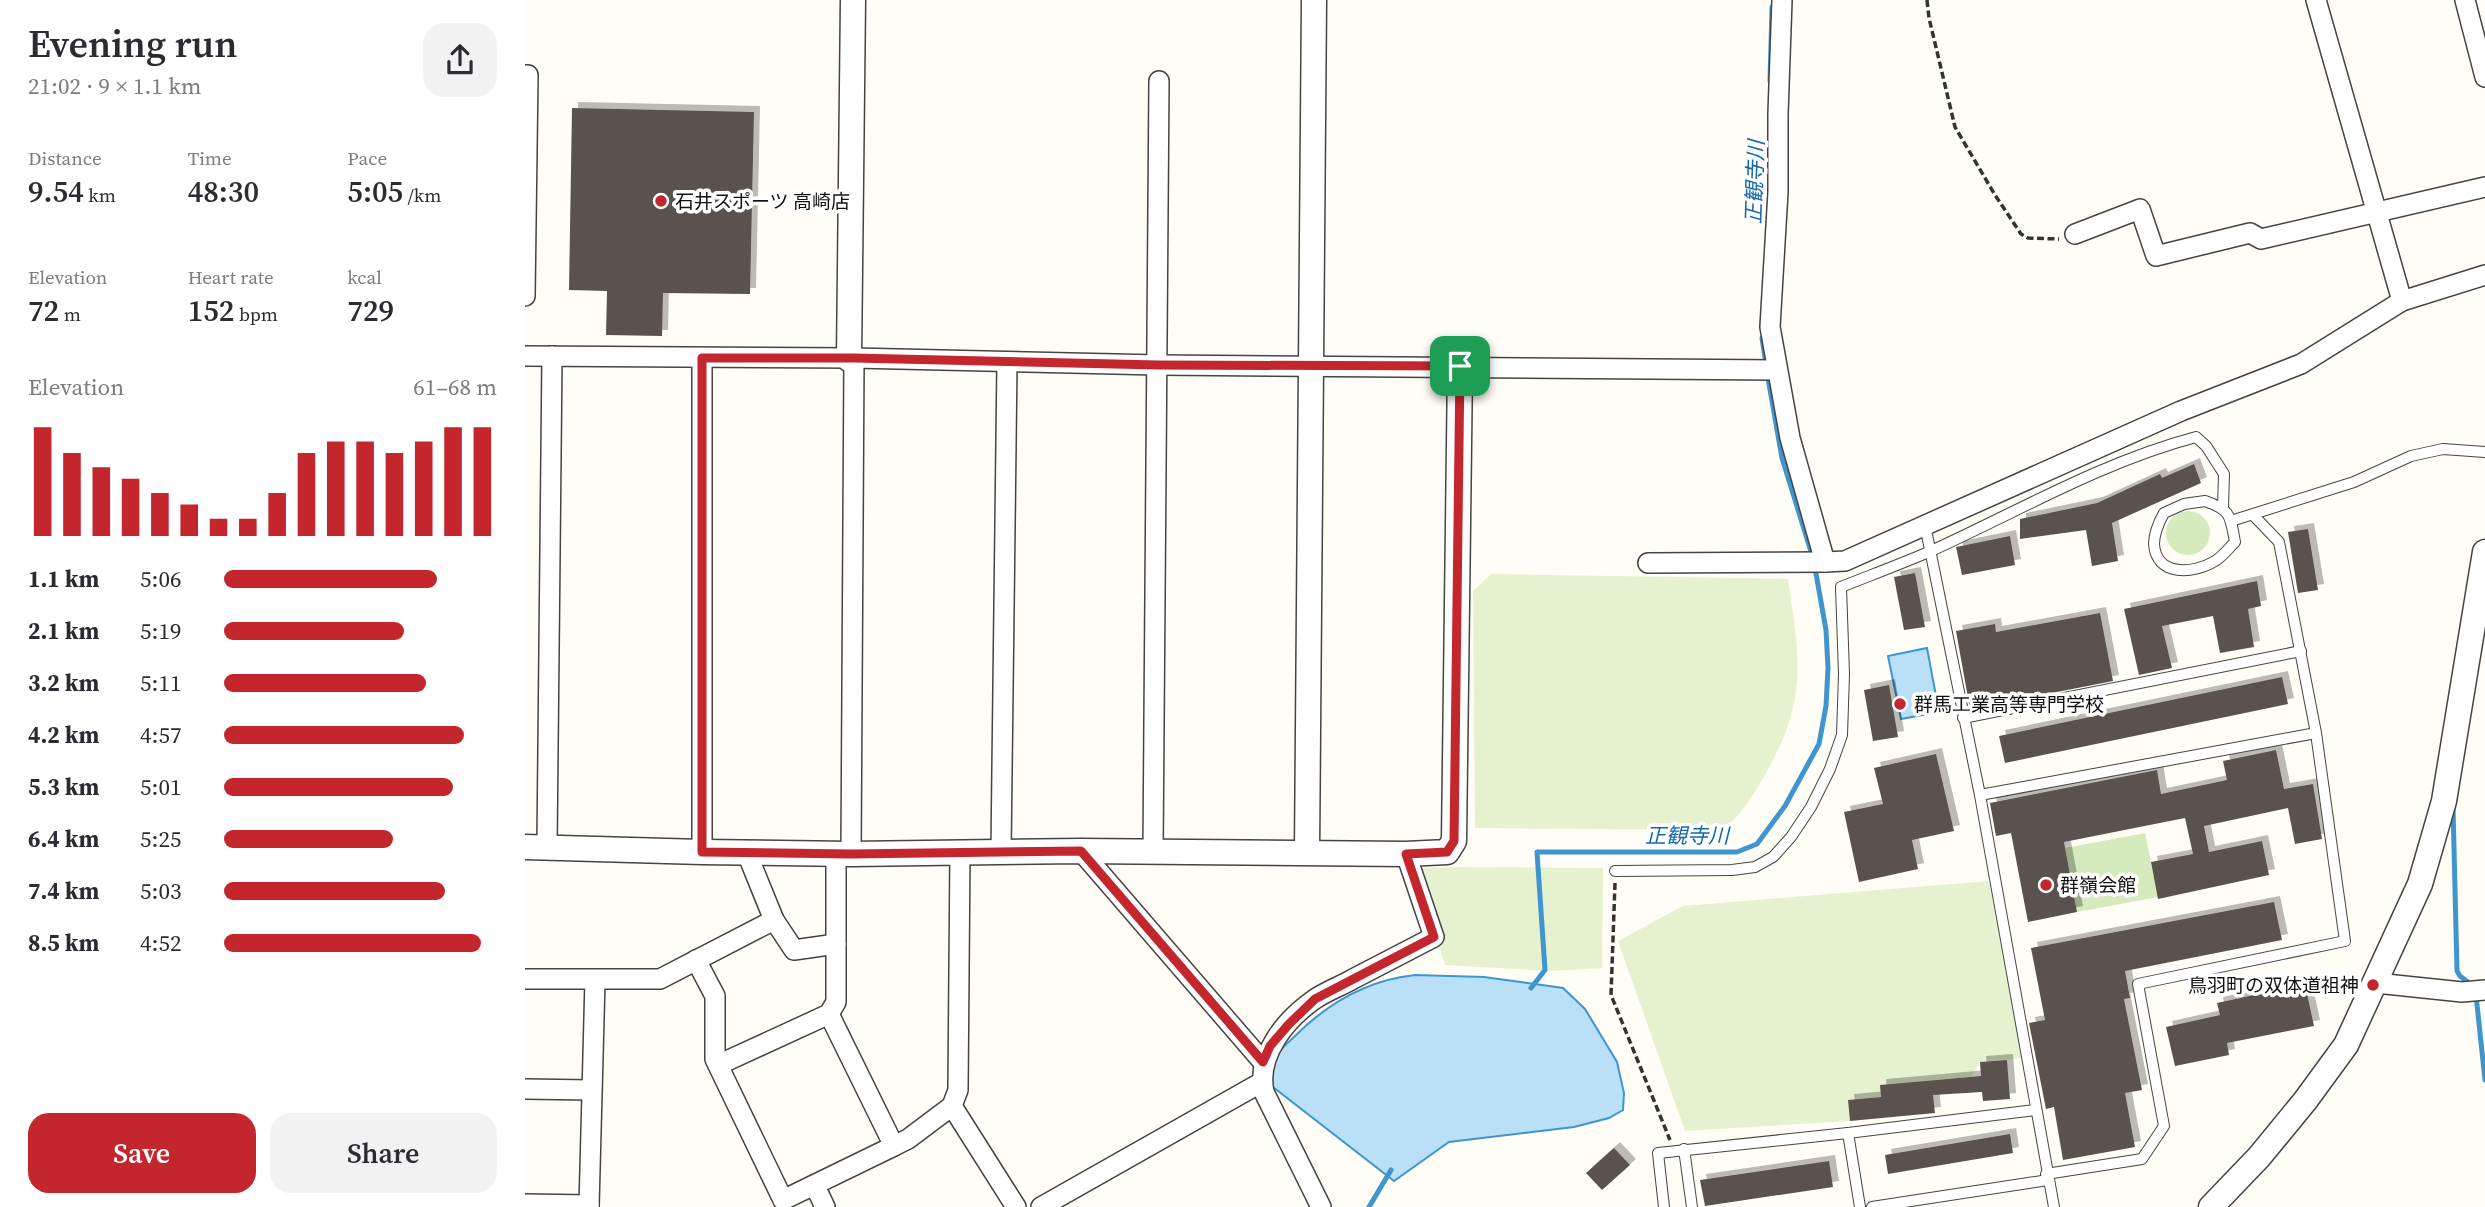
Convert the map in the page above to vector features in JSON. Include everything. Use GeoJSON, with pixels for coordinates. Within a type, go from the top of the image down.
{"type":"FeatureCollection","features":[{"type":"Feature","properties":{"kind":"street"},"geometry":{"type":"LineString","coordinates":[[718,1065],[829,1014],[836,1002],[836,944],[844,854],[852,358],[853,0]]}},
{"type":"Feature","properties":{"kind":"street"},"geometry":{"type":"LineString","coordinates":[[1307,852],[1314,0]]}},
{"type":"Feature","properties":{"kind":"street"},"geometry":{"type":"LineString","coordinates":[[1782,0],[1777,114],[1778,192],[1770,327],[1790,438],[1825,562]]}},
{"type":"Feature","properties":{"kind":"street"},"geometry":{"type":"LineString","coordinates":[[2316,0],[2402,301]]}},
{"type":"Feature","properties":{"kind":"street"},"geometry":{"type":"LineString","coordinates":[[2466,0],[2485,77]]}},
{"type":"Feature","properties":{"kind":"street"},"geometry":{"type":"LineString","coordinates":[[525,75],[528,75],[525,296]]}},
{"type":"Feature","properties":{"kind":"street"},"geometry":{"type":"LineString","coordinates":[[1153,851],[1159,81]]}},
{"type":"Feature","properties":{"kind":"street"},"geometry":{"type":"LineString","coordinates":[[2075,234],[2140,209],[2156,256],[2250,233],[2261,239],[2485,187]]}},
{"type":"Feature","properties":{"kind":"street"},"geometry":{"type":"LineString","coordinates":[[1648,563],[1845,561],[2181,411],[2301,363],[2402,301],[2485,275]]}},
{"type":"Feature","properties":{"kind":"street"},"geometry":{"type":"LineString","coordinates":[[525,356],[1777,370]]}},
{"type":"Feature","properties":{"kind":"street"},"geometry":{"type":"LineString","coordinates":[[552,356],[536,846],[844,854],[960,851],[1447,852],[1454,841],[1460,366]]}},
{"type":"Feature","properties":{"kind":"street"},"geometry":{"type":"LineString","coordinates":[[702,358],[702,852]]}},
{"type":"Feature","properties":{"kind":"street"},"geometry":{"type":"LineString","coordinates":[[1002,852],[1007,362]]}},
{"type":"Feature","properties":{"kind":"street"},"geometry":{"type":"LineString","coordinates":[[2211,1207],[2259,1157],[2346,1045],[2420,884],[2444,801],[2485,552]]}},
{"type":"Feature","properties":{"kind":"street"},"geometry":{"type":"LineString","coordinates":[[746,851],[774,920],[794,950],[836,944]]}},
{"type":"Feature","properties":{"kind":"street"},"geometry":{"type":"LineString","coordinates":[[697,960],[716,996],[715,1059],[776,1203],[908,1139],[952,1106],[957,1090],[960,851]]}},
{"type":"Feature","properties":{"kind":"street"},"geometry":{"type":"LineString","coordinates":[[1081,851],[1263,1062]]}},
{"type":"Feature","properties":{"kind":"street"},"geometry":{"type":"LineString","coordinates":[[1321,1207],[1264,1092],[1263,1062],[1276,1039],[1315,999],[1434,937],[1406,854]]}},
{"type":"Feature","properties":{"kind":"street"},"geometry":{"type":"LineString","coordinates":[[525,979],[660,979],[774,920]]}},
{"type":"Feature","properties":{"kind":"street"},"geometry":{"type":"LineString","coordinates":[[525,1204],[589,1206],[595,980]]}},
{"type":"Feature","properties":{"kind":"street"},"geometry":{"type":"LineString","coordinates":[[2376,983],[2462,992],[2485,990]]}},
{"type":"Feature","properties":{"kind":"street"},"geometry":{"type":"LineString","coordinates":[[829,1014],[894,1146]]}},
{"type":"Feature","properties":{"kind":"street"},"geometry":{"type":"LineString","coordinates":[[1041,1207],[1262,1082]]}},
{"type":"Feature","properties":{"kind":"street"},"geometry":{"type":"LineString","coordinates":[[525,1088],[591,1090]]}},
{"type":"Feature","properties":{"kind":"street"},"geometry":{"type":"LineString","coordinates":[[952,1106],[1016,1207]]}},
{"type":"Feature","properties":{"kind":"street"},"geometry":{"type":"LineString","coordinates":[[815,1186],[825,1207]]}},
{"type":"Feature","properties":{"kind":"lane"},"geometry":{"type":"LineString","coordinates":[[1615,871],[1732,870],[1755,867],[1773,857],[1791,837],[1811,807],[1830,769],[1842,735],[1844,674],[1841,587],[1931,551],[2046,493],[2158,446],[2196,436],[2206,446],[2224,474],[2223,508],[2231,521],[2235,542],[2216,561],[2193,571],[2174,570],[2160,562],[2154,545],[2157,527],[2164,513],[2184,504],[2205,500],[2223,508]]}},
{"type":"Feature","properties":{"kind":"lane"},"geometry":{"type":"LineString","coordinates":[[2231,521],[2354,482],[2411,456],[2444,449],[2485,452]]}},
{"type":"Feature","properties":{"kind":"lane"},"geometry":{"type":"LineString","coordinates":[[1872,1207],[2142,1159],[2164,1126],[2138,984],[2345,942],[2316,733],[2279,541],[2253,515]]}},
{"type":"Feature","properties":{"kind":"lane"},"geometry":{"type":"LineString","coordinates":[[1925,525],[1980,795],[2054,1207]]}},
{"type":"Feature","properties":{"kind":"lane"},"geometry":{"type":"LineString","coordinates":[[1963,718],[2301,651]]}},
{"type":"Feature","properties":{"kind":"lane"},"geometry":{"type":"LineString","coordinates":[[1980,795],[2316,733]]}},
{"type":"Feature","properties":{"kind":"lane"},"geometry":{"type":"LineString","coordinates":[[1664,1207],[1658,1153],[2035,1110]]}},
{"type":"Feature","properties":{"kind":"lane"},"geometry":{"type":"LineString","coordinates":[[1848,1133],[1860,1207]]}},
{"type":"Feature","properties":{"kind":"lane"},"geometry":{"type":"LineString","coordinates":[[1679,1150],[1692,1207]]}},
{"type":"Feature","properties":{"kind":"path"},"geometry":{"type":"LineString","coordinates":[[1927,0],[1955,127],[1995,195],[2021,234],[2028,238],[2047,241],[2075,234]]}},
{"type":"Feature","properties":{"kind":"path"},"geometry":{"type":"LineString","coordinates":[[1615,871],[1611,995],[1679,1150]]}},
{"type":"Feature","properties":{"kind":"green space"},"geometry":{"type":"Polygon","coordinates":[[[2188,511],[2203,518],[2210,533],[2203,548],[2188,555],[2173,548],[2166,533],[2173,518],[2188,511]]]}},
{"type":"Feature","properties":{"kind":"green space"},"geometry":{"type":"Polygon","coordinates":[[[1491,574],[1788,579],[1797,653],[1797,683],[1793,710],[1769,767],[1736,818],[1717,830],[1475,828],[1473,591],[1491,574]]]}},
{"type":"Feature","properties":{"kind":"green space"},"geometry":{"type":"Polygon","coordinates":[[[2145,833],[2158,897],[2077,912],[2065,848],[2145,833]]]}},
{"type":"Feature","properties":{"kind":"green space"},"geometry":{"type":"Polygon","coordinates":[[[1416,868],[1603,868],[1602,968],[1552,971],[1445,965],[1416,868]]]}},
{"type":"Feature","properties":{"kind":"green space"},"geometry":{"type":"Polygon","coordinates":[[[1989,881],[2022,1058],[1980,1062],[1971,1077],[1881,1085],[1881,1097],[1848,1100],[1850,1121],[1685,1131],[1618,941],[1683,906],[1989,881]]]}},
{"type":"Feature","properties":{"kind":"water"},"geometry":{"type":"Polygon","coordinates":[[[1927,648],[1939,712],[1901,719],[1888,656],[1927,648]]]}},
{"type":"Feature","properties":{"kind":"water"},"geometry":{"type":"Polygon","coordinates":[[[1415,975],[1484,977],[1563,988],[1585,1009],[1617,1062],[1624,1093],[1623,1110],[1609,1118],[1574,1127],[1449,1142],[1394,1181],[1269,1084],[1279,1052],[1321,1013],[1365,988],[1415,975]]]}},
{"type":"Feature","properties":{"kind":"building","name":"石井スポーツ 高崎店"},"geometry":{"type":"Polygon","coordinates":[[[572,108],[754,112],[750,294],[663,293],[662,336],[606,335],[607,291],[569,290],[572,108]]]}},
{"type":"Feature","properties":{"kind":"building"},"geometry":{"type":"Polygon","coordinates":[[[2194,464],[2201,483],[2112,523],[2118,561],[2092,566],[2086,530],[2020,539],[2020,519],[2097,503],[2160,474],[2162,478],[2194,464]]]}},
{"type":"Feature","properties":{"kind":"building"},"geometry":{"type":"Polygon","coordinates":[[[2308,529],[2318,590],[2298,593],[2288,532],[2308,529]]]}},
{"type":"Feature","properties":{"kind":"building"},"geometry":{"type":"Polygon","coordinates":[[[2010,536],[2015,565],[1962,575],[1956,547],[2010,536]]]}},
{"type":"Feature","properties":{"kind":"building"},"geometry":{"type":"Polygon","coordinates":[[[1915,573],[1925,627],[1904,630],[1894,577],[1915,573]]]}},
{"type":"Feature","properties":{"kind":"building"},"geometry":{"type":"Polygon","coordinates":[[[2257,581],[2261,606],[2248,609],[2254,647],[2220,653],[2213,616],[2162,626],[2172,668],[2139,675],[2124,609],[2257,581]]]}},
{"type":"Feature","properties":{"kind":"building"},"geometry":{"type":"Polygon","coordinates":[[[2100,613],[2113,681],[1970,709],[1956,631],[1995,624],[1996,632],[2100,613]]]}},
{"type":"Feature","properties":{"kind":"building"},"geometry":{"type":"Polygon","coordinates":[[[2282,677],[2288,704],[2005,763],[1999,736],[2282,677]]]}},
{"type":"Feature","properties":{"kind":"building"},"geometry":{"type":"Polygon","coordinates":[[[1889,685],[1898,737],[1873,741],[1864,690],[1889,685]]]}},
{"type":"Feature","properties":{"kind":"building"},"geometry":{"type":"Polygon","coordinates":[[[2276,750],[2284,789],[2313,784],[2322,839],[2295,844],[2288,808],[2204,826],[2209,852],[2262,841],[2269,875],[2158,899],[2151,862],[2193,854],[2185,818],[2064,842],[2077,912],[2028,922],[2011,833],[1996,836],[1990,803],[2157,770],[2161,794],[2227,780],[2223,761],[2276,750]]]}},
{"type":"Feature","properties":{"kind":"building"},"geometry":{"type":"Polygon","coordinates":[[[1936,754],[1954,831],[1912,840],[1918,869],[1859,882],[1844,812],[1883,804],[1874,768],[1936,754]]]}},
{"type":"Feature","properties":{"kind":"building"},"geometry":{"type":"Polygon","coordinates":[[[2274,902],[2282,940],[2125,971],[2130,998],[2124,999],[2142,1090],[2125,1093],[2135,1147],[2063,1160],[2054,1107],[2046,1109],[2029,1023],[2045,1020],[2031,948],[2274,902]]]}},
{"type":"Feature","properties":{"kind":"building"},"geometry":{"type":"Polygon","coordinates":[[[2305,984],[2314,1026],[2227,1043],[2229,1055],[2175,1066],[2166,1027],[2220,1015],[2217,1003],[2305,984]]]}},
{"type":"Feature","properties":{"kind":"building"},"geometry":{"type":"Polygon","coordinates":[[[2007,1060],[2010,1099],[1983,1101],[1982,1092],[1933,1095],[1935,1113],[1850,1121],[1848,1100],[1881,1097],[1880,1085],[1981,1076],[1980,1062],[2007,1060]]]}},
{"type":"Feature","properties":{"kind":"building"},"geometry":{"type":"Polygon","coordinates":[[[2010,1134],[2013,1153],[1888,1174],[1885,1155],[2010,1134]]]}},
{"type":"Feature","properties":{"kind":"building"},"geometry":{"type":"Polygon","coordinates":[[[1614,1148],[1630,1165],[1602,1190],[1586,1173],[1614,1148]]]}},
{"type":"Feature","properties":{"kind":"building"},"geometry":{"type":"Polygon","coordinates":[[[1829,1161],[1833,1187],[1705,1206],[1700,1180],[1829,1161]]]}},
{"type":"Feature","properties":{"kind":"waterway","name":"正観寺川"},"geometry":{"type":"LineString","coordinates":[[1770,81],[1772,7]]}},
{"type":"Feature","properties":{"kind":"waterway","name":"正観寺川"},"geometry":{"type":"LineString","coordinates":[[1762,338],[1766,364]]}},
{"type":"Feature","properties":{"kind":"waterway","name":"正観寺川"},"geometry":{"type":"LineString","coordinates":[[1768,378],[1782,458],[1813,558]]}},
{"type":"Feature","properties":{"kind":"waterway","name":"正観寺川"},"geometry":{"type":"LineString","coordinates":[[1531,988],[1545,970],[1537,852],[1737,852],[1757,844],[1785,806],[1819,744],[1826,706],[1826,630],[1815,568]]}},
{"type":"Feature","properties":{"kind":"waterway"},"geometry":{"type":"LineString","coordinates":[[2453,807],[2457,971],[2473,986]]}},
{"type":"Feature","properties":{"kind":"waterway"},"geometry":{"type":"LineString","coordinates":[[2476,995],[2485,1080]]}},
{"type":"Feature","properties":{"kind":"waterway","name":"正観寺川"},"geometry":{"type":"LineString","coordinates":[[1369,1207],[1391,1170]]}},
{"type":"Feature","properties":{"kind":"place","name":"石井スポーツ 高崎店"},"geometry":{"type":"Point","coordinates":[661,201]}},
{"type":"Feature","properties":{"kind":"place","name":"群馬工業高等専門学校"},"geometry":{"type":"Point","coordinates":[1900,704]}},
{"type":"Feature","properties":{"kind":"place","name":"群嶺会館"},"geometry":{"type":"Point","coordinates":[2046,885]}},
{"type":"Feature","properties":{"kind":"place","name":"鳥羽町の双体道祖神"},"geometry":{"type":"Point","coordinates":[2373,985]}},
{"type":"Feature","properties":{"kind":"route"},"geometry":{"type":"LineString","coordinates":[[702,358],[854,358],[1158,365],[1460,366],[1454,841],[1447,852],[1406,854],[1434,937],[1315,999],[1270,1046],[1263,1062],[1081,851],[851,854],[702,852],[702,358]]}}]}
